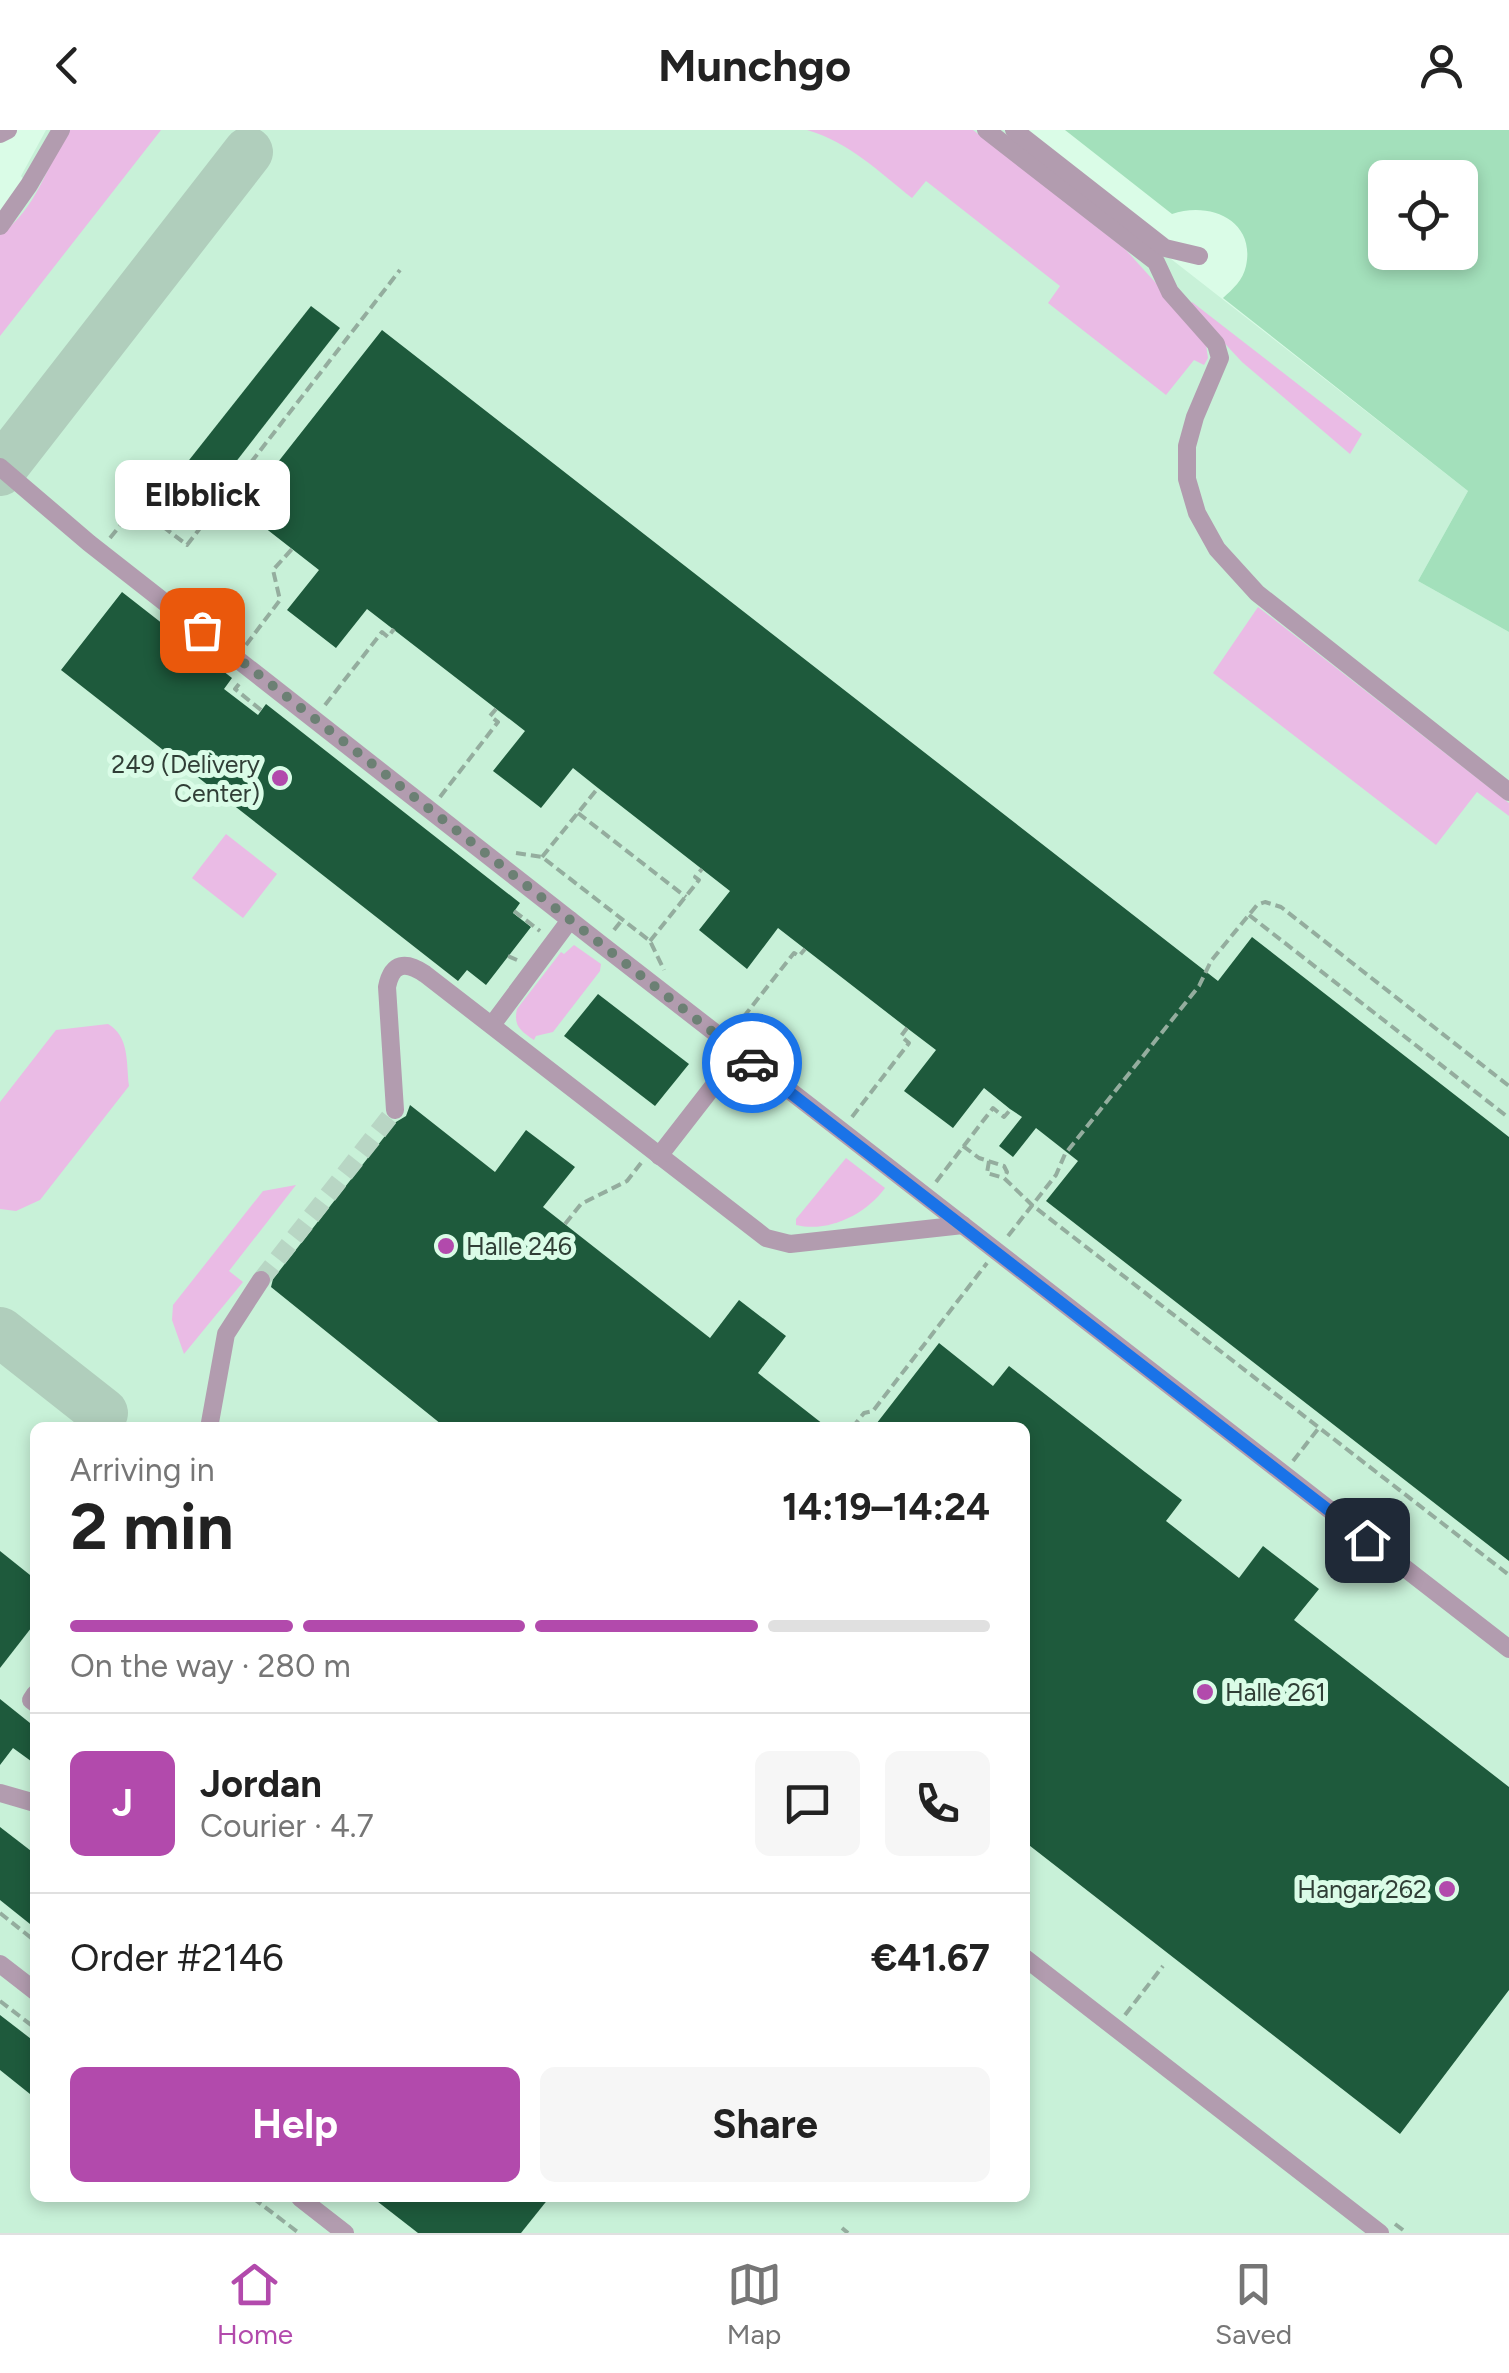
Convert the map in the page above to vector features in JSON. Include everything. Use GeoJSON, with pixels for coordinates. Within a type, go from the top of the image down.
{"type":"FeatureCollection","features":[{"type":"Feature","properties":{"kind":"street"},"geometry":{"type":"LineString","coordinates":[[0,134],[8,130]]}},
{"type":"Feature","properties":{"kind":"street"},"geometry":{"type":"LineString","coordinates":[[0,226],[30,185],[61,130]]}},
{"type":"Feature","properties":{"kind":"street"},"geometry":{"type":"LineString","coordinates":[[986,130],[1156,262],[1170,292],[1216,344],[1219,365],[1194,417],[1186,446],[1187,479],[1196,512],[1216,549],[1257,593],[1509,792]]}},
{"type":"Feature","properties":{"kind":"street"},"geometry":{"type":"LineString","coordinates":[[1014,130],[1165,248],[1200,256]]}},
{"type":"Feature","properties":{"kind":"street"},"geometry":{"type":"LineString","coordinates":[[0,467],[89,544],[1509,1650]]}},
{"type":"Feature","properties":{"kind":"street"},"geometry":{"type":"LineString","coordinates":[[492,1025],[570,920]]}},
{"type":"Feature","properties":{"kind":"street"},"geometry":{"type":"LineString","coordinates":[[396,1110],[387,987],[395,967],[412,965],[766,1238],[790,1244],[963,1225]]}},
{"type":"Feature","properties":{"kind":"street"},"geometry":{"type":"LineString","coordinates":[[659,1156],[740,1053]]}},
{"type":"Feature","properties":{"kind":"street"},"geometry":{"type":"LineString","coordinates":[[210,1422],[226,1334],[261,1280]]}},
{"type":"Feature","properties":{"kind":"street"},"geometry":{"type":"LineString","coordinates":[[0,1794],[30,1803]]}},
{"type":"Feature","properties":{"kind":"street"},"geometry":{"type":"LineString","coordinates":[[1030,1962],[1380,2233]]}},
{"type":"Feature","properties":{"kind":"street"},"geometry":{"type":"LineString","coordinates":[[0,1964],[30,1988]]}},
{"type":"Feature","properties":{"kind":"street"},"geometry":{"type":"LineString","coordinates":[[305,2202],[345,2233]]}},
{"type":"Feature","properties":{"kind":"path"},"geometry":{"type":"LineString","coordinates":[[110,538],[136,506],[187,545],[400,270]]}},
{"type":"Feature","properties":{"kind":"path"},"geometry":{"type":"LineString","coordinates":[[246,644],[280,600],[273,570],[292,549]]}},
{"type":"Feature","properties":{"kind":"path"},"geometry":{"type":"LineString","coordinates":[[324,706],[382,632],[388,637],[394,630]]}},
{"type":"Feature","properties":{"kind":"path"},"geometry":{"type":"LineString","coordinates":[[440,797],[498,722],[490,716],[496,709]]}},
{"type":"Feature","properties":{"kind":"path"},"geometry":{"type":"LineString","coordinates":[[542,857],[598,788]]}},
{"type":"Feature","properties":{"kind":"path"},"geometry":{"type":"LineString","coordinates":[[578,812],[686,897]]}},
{"type":"Feature","properties":{"kind":"path"},"geometry":{"type":"LineString","coordinates":[[510,852],[542,857],[650,942],[666,974]]}},
{"type":"Feature","properties":{"kind":"path"},"geometry":{"type":"LineString","coordinates":[[650,942],[686,897],[702,869]]}},
{"type":"Feature","properties":{"kind":"path"},"geometry":{"type":"LineString","coordinates":[[856,1422],[864,1412],[872,1411],[1056,1175],[1065,1154],[1199,986],[1212,961],[1257,905],[1266,902],[1280,907],[1509,1086]]}},
{"type":"Feature","properties":{"kind":"path"},"geometry":{"type":"LineString","coordinates":[[514,911],[540,931]]}},
{"type":"Feature","properties":{"kind":"path"},"geometry":{"type":"LineString","coordinates":[[1249,915],[1509,1118]]}},
{"type":"Feature","properties":{"kind":"path"},"geometry":{"type":"LineString","coordinates":[[735,1028],[794,953],[799,956],[805,949]]}},
{"type":"Feature","properties":{"kind":"path"},"geometry":{"type":"LineString","coordinates":[[852,1117],[909,1043],[901,1036],[907,1028]]}},
{"type":"Feature","properties":{"kind":"path"},"geometry":{"type":"LineString","coordinates":[[936,1182],[993,1108],[1004,1116],[1010,1108]]}},
{"type":"Feature","properties":{"kind":"path"},"geometry":{"type":"LineString","coordinates":[[964,1146],[1004,1166],[1004,1178]]}},
{"type":"Feature","properties":{"kind":"path"},"geometry":{"type":"LineString","coordinates":[[989,1161],[989,1175],[1004,1178],[1032,1205],[1509,1575]]}},
{"type":"Feature","properties":{"kind":"path"},"geometry":{"type":"LineString","coordinates":[[1282,1474],[1319,1427]]}},
{"type":"Feature","properties":{"kind":"path"},"geometry":{"type":"LineString","coordinates":[[0,1913],[30,1936]]}},
{"type":"Feature","properties":{"kind":"path"},"geometry":{"type":"LineString","coordinates":[[1125,2016],[1163,1966]]}},
{"type":"Feature","properties":{"kind":"path"},"geometry":{"type":"LineString","coordinates":[[0,2001],[30,2024]]}},
{"type":"Feature","properties":{"kind":"path"},"geometry":{"type":"LineString","coordinates":[[258,2202],[298,2233]]}},
{"type":"Feature","properties":{"kind":"path"},"geometry":{"type":"LineString","coordinates":[[842,2228],[848,2233]]}},
{"type":"Feature","properties":{"kind":"shaded area"},"geometry":{"type":"Polygon","coordinates":[[[46,130],[1006,130],[1468,491],[1418,581],[1509,632],[1509,2233],[0,2233],[0,214],[23,179],[21,176],[46,130]]]}},
{"type":"Feature","properties":{"kind":"shaded area"},"geometry":{"type":"Polygon","coordinates":[[[68,130],[161,130],[0,336],[0,235],[32,200],[68,130]]]}},
{"type":"Feature","properties":{"kind":"shaded area"},"geometry":{"type":"Polygon","coordinates":[[[807,130],[973,130],[1125,249],[1205,337],[1208,358],[1204,365],[1194,360],[1166,395],[1048,303],[1060,286],[926,181],[912,198],[850,150],[807,130]]]}},
{"type":"Feature","properties":{"kind":"shaded area"},"geometry":{"type":"Polygon","coordinates":[[[1065,130],[1509,130],[1509,632],[1418,581],[1468,491],[1223,298],[1240,280],[1246,266],[1244,236],[1236,225],[1214,212],[1172,214],[1065,130]]]}},
{"type":"Feature","properties":{"kind":"shaded area"},"geometry":{"type":"Polygon","coordinates":[[[1192,302],[1362,434],[1350,454],[1242,362],[1189,305],[1192,302]]]}},
{"type":"Feature","properties":{"kind":"shaded area"},"geometry":{"type":"Polygon","coordinates":[[[1258,607],[1509,803],[1509,816],[1477,792],[1436,845],[1213,673],[1258,607]]]}},
{"type":"Feature","properties":{"kind":"shaded area"},"geometry":{"type":"Polygon","coordinates":[[[226,834],[277,874],[243,918],[192,878],[226,834]]]}},
{"type":"Feature","properties":{"kind":"shaded area"},"geometry":{"type":"Polygon","coordinates":[[[574,945],[601,964],[600,971],[553,1032],[534,1040],[519,1027],[517,1009],[561,952],[564,954],[574,945]]]}},
{"type":"Feature","properties":{"kind":"shaded area"},"geometry":{"type":"Polygon","coordinates":[[[108,1024],[124,1043],[129,1086],[40,1200],[16,1211],[0,1209],[0,1102],[56,1030],[108,1024]]]}},
{"type":"Feature","properties":{"kind":"shaded area"},"geometry":{"type":"Polygon","coordinates":[[[846,1158],[885,1188],[868,1206],[834,1224],[796,1225],[796,1219],[846,1158]]]}},
{"type":"Feature","properties":{"kind":"shaded area"},"geometry":{"type":"Polygon","coordinates":[[[296,1185],[229,1271],[243,1282],[184,1354],[172,1320],[173,1305],[263,1191],[296,1185]]]}},
{"type":"Feature","properties":{"kind":"building"},"geometry":{"type":"Polygon","coordinates":[[[311,306],[340,328],[193,517],[163,493],[311,306]]]}},
{"type":"Feature","properties":{"kind":"building"},"geometry":{"type":"Polygon","coordinates":[[[382,330],[1218,981],[1252,937],[1509,1137],[1509,1561],[1046,1201],[1078,1161],[1036,1128],[1013,1157],[999,1146],[1022,1117],[984,1088],[953,1128],[904,1091],[936,1050],[778,928],[747,969],[699,930],[730,891],[573,768],[541,808],[493,771],[525,731],[367,609],[336,648],[287,610],[319,570],[241,509],[382,330]]]}},
{"type":"Feature","properties":{"kind":"building","name":"249 (Delivery Center)"},"geometry":{"type":"Polygon","coordinates":[[[122,592],[232,678],[224,689],[258,715],[266,704],[520,903],[513,913],[531,927],[486,985],[467,970],[458,981],[61,670],[122,592]]]}},
{"type":"Feature","properties":{"kind":"building"},"geometry":{"type":"Polygon","coordinates":[[[598,994],[689,1064],[655,1106],[564,1036],[598,994]]]}},
{"type":"Feature","properties":{"kind":"building","name":"Halle 246"},"geometry":{"type":"Polygon","coordinates":[[[410,1105],[495,1172],[526,1130],[575,1167],[543,1207],[710,1338],[739,1300],[786,1336],[758,1373],[820,1422],[439,1422],[271,1287],[273,1279],[396,1122],[406,1116],[410,1105]]]}},
{"type":"Feature","properties":{"kind":"building","name":"Halle 261"},"geometry":{"type":"Polygon","coordinates":[[[939,1343],[993,1386],[1009,1366],[1182,1500],[1166,1521],[1239,1578],[1263,1546],[1319,1589],[1294,1620],[1509,1787],[1509,1990],[1400,2134],[1030,1846],[1030,1422],[878,1422],[939,1343]]]}},
{"type":"Feature","properties":{"kind":"building"},"geometry":{"type":"Polygon","coordinates":[[[0,1551],[30,1575],[30,1629],[0,1668],[0,1551]]]}},
{"type":"Feature","properties":{"kind":"building"},"geometry":{"type":"Polygon","coordinates":[[[0,1699],[30,1723],[30,1760],[13,1748],[0,1765],[0,1699]]]}},
{"type":"Feature","properties":{"kind":"building"},"geometry":{"type":"Polygon","coordinates":[[[0,1827],[30,1850],[30,1924],[0,1900],[0,1827]]]}},
{"type":"Feature","properties":{"kind":"building"},"geometry":{"type":"Polygon","coordinates":[[[0,2015],[30,2038],[30,2094],[0,2070],[0,2015]]]}},
{"type":"Feature","properties":{"kind":"building"},"geometry":{"type":"Polygon","coordinates":[[[378,2202],[546,2202],[521,2233],[418,2233],[378,2202]]]}},
{"type":"Feature","properties":{"kind":"taxiway"},"geometry":{"type":"LineString","coordinates":[[0,471],[248,152]]}},
{"type":"Feature","properties":{"kind":"taxiway"},"geometry":{"type":"LineString","coordinates":[[0,1332],[103,1413]]}},
{"type":"Feature","properties":{"kind":"tunnel"},"geometry":{"type":"LineString","coordinates":[[261,1280],[395,1110]]}},
{"type":"Feature","properties":{"kind":"way so far"},"geometry":{"type":"LineString","coordinates":[[202,630],[752,1063]]}},
{"type":"Feature","properties":{"kind":"place","name":"Elbblick"},"geometry":{"type":"Point","coordinates":[202,630]}},
{"type":"Feature","properties":{"kind":"place","name":"249 (Delivery Center)"},"geometry":{"type":"Point","coordinates":[280,778]}},
{"type":"Feature","properties":{"kind":"place","name":"Halle 246"},"geometry":{"type":"Point","coordinates":[446,1246]}},
{"type":"Feature","properties":{"kind":"place","name":"Halle 261"},"geometry":{"type":"Point","coordinates":[1205,1692]}},
{"type":"Feature","properties":{"kind":"place","name":"Hangar 262"},"geometry":{"type":"Point","coordinates":[1447,1889]}},
{"type":"Feature","properties":{"kind":"route"},"geometry":{"type":"LineString","coordinates":[[752,1063],[1367,1540]]}}]}
